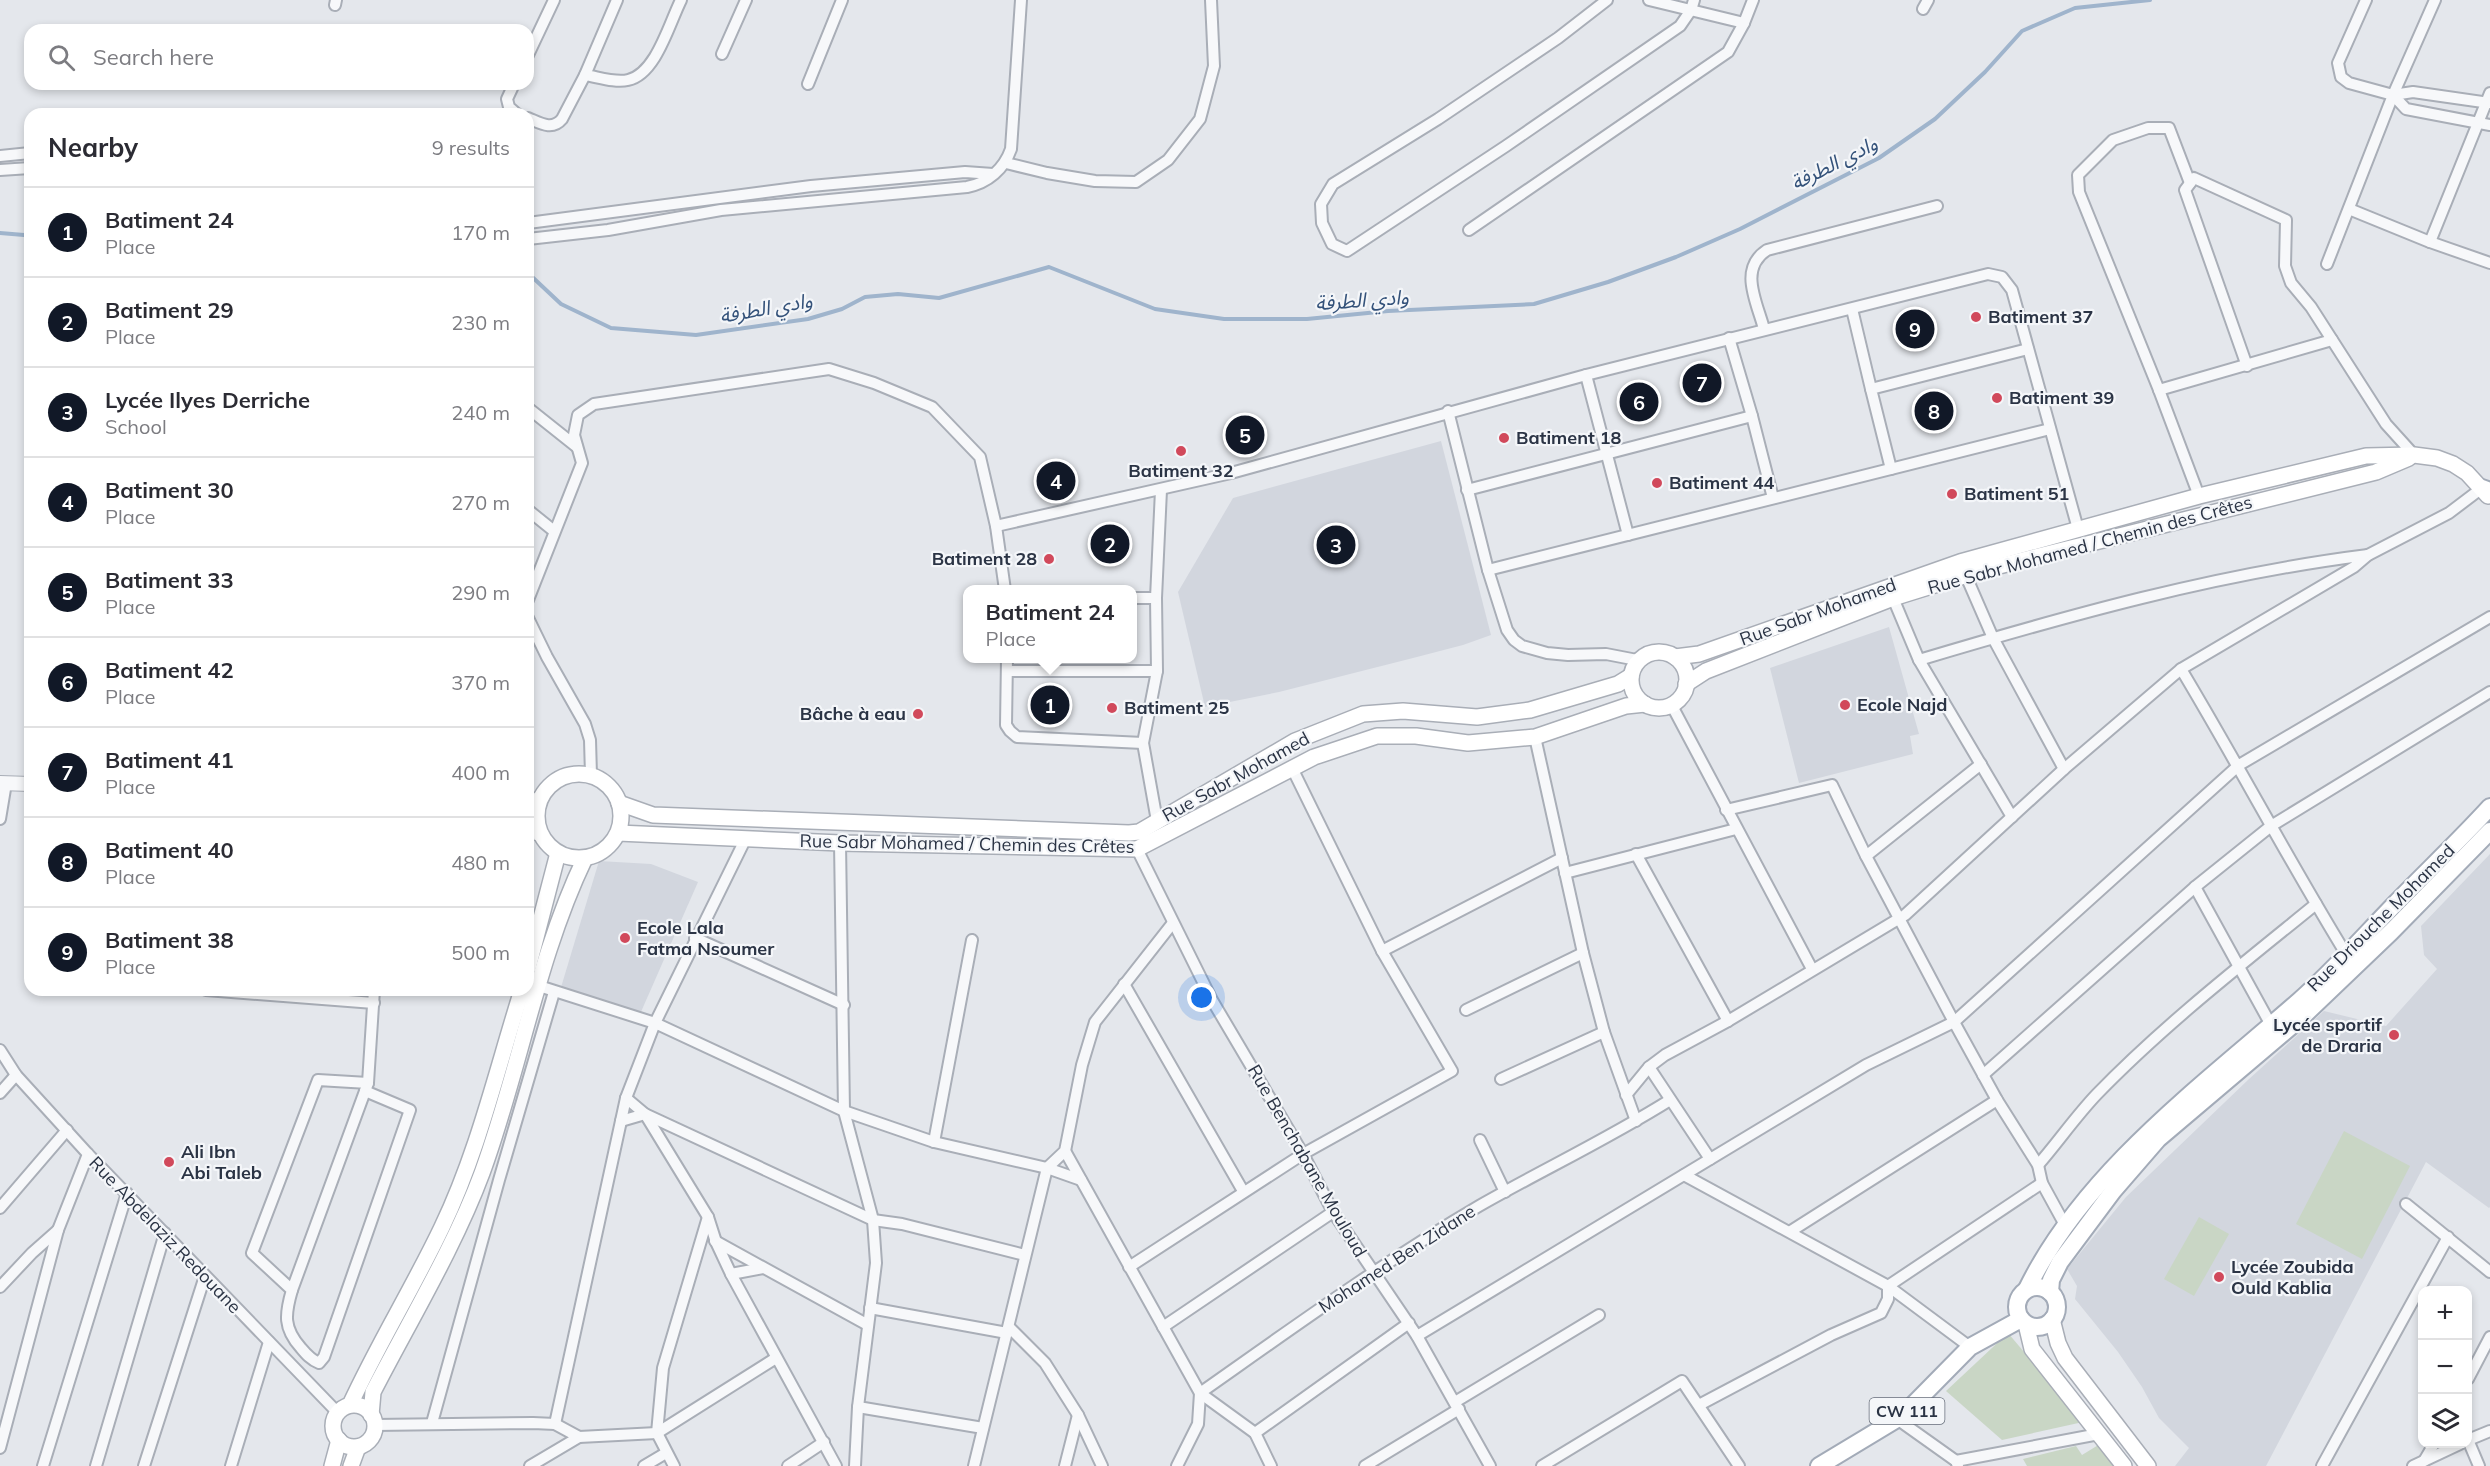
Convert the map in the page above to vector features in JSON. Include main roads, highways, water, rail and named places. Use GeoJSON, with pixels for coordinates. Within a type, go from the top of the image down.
{"type":"FeatureCollection","features":[{"type":"Feature","properties":{"kind":"main road"},"geometry":{"type":"LineString","coordinates":[[2414,455],[2437,458],[2453,464],[2488,493]]}},
{"type":"Feature","properties":{"kind":"main road","name":"Rue Sabr Mohamed"},"geometry":{"type":"LineString","coordinates":[[1675,657],[1699,654],[1960,562],[2078,529],[2199,496],[2366,456],[2414,455]]}},
{"type":"Feature","properties":{"kind":"main road","name":"Rue Sabr Mohamed / Chemin des Crêtes"},"geometry":{"type":"LineString","coordinates":[[1686,684],[1706,671],[1893,598],[1966,576],[2376,472],[2414,455]]}},
{"type":"Feature","properties":{"kind":"main road"},"geometry":{"type":"LineString","coordinates":[[1657,652],[1675,657],[1684,669],[1686,684],[1683,692],[1671,705],[1663,707],[1645,704],[1634,692],[1631,676],[1637,660],[1657,652]]}},
{"type":"Feature","properties":{"kind":"main road","name":"Rue Sabr Mohamed"},"geometry":{"type":"LineString","coordinates":[[619,803],[653,815],[1138,832],[1296,741],[1363,714],[1403,711],[1477,717],[1530,710],[1618,684],[1631,676]]}},
{"type":"Feature","properties":{"kind":"main road","name":"Rue Sabr Mohamed / Chemin des Crêtes"},"geometry":{"type":"LineString","coordinates":[[618,833],[840,843],[1137,849],[1314,757],[1377,736],[1416,736],[1468,743],[1534,737],[1626,706],[1645,704]]}},
{"type":"Feature","properties":{"kind":"main road"},"geometry":{"type":"LineString","coordinates":[[577,774],[591,776],[603,781],[613,791],[619,803],[621,820],[618,833],[601,853],[585,858],[574,858],[558,853],[534,833],[537,819],[534,801],[550,785],[563,777],[577,774]]}},
{"type":"Feature","properties":{"kind":"main road","name":"Rue Driouche Mohamed"},"geometry":{"type":"LineString","coordinates":[[2027,1289],[2042,1258],[2065,1225],[2118,1165],[2173,1109],[2300,1000],[2490,807]]}},
{"type":"Feature","properties":{"kind":"main road","name":"Rue Driouche Mohamed"},"geometry":{"type":"LineString","coordinates":[[2050,1292],[2050,1280],[2060,1262],[2113,1191],[2158,1139],[2302,1017],[2391,932],[2490,831]]}},
{"type":"Feature","properties":{"kind":"main road"},"geometry":{"type":"LineString","coordinates":[[534,945],[558,853]]}},
{"type":"Feature","properties":{"kind":"main road"},"geometry":{"type":"LineString","coordinates":[[351,1466],[358,1447],[368,1441],[373,1420],[373,1392],[453,1236],[482,1173],[538,986],[573,883],[585,858]]}},
{"type":"Feature","properties":{"kind":"main road"},"geometry":{"type":"LineString","coordinates":[[358,1447],[344,1444],[339,1440],[333,1424],[344,1409],[442,1227],[475,1146],[520,996]]}},
{"type":"Feature","properties":{"kind":"main road"},"geometry":{"type":"LineString","coordinates":[[2124,1466],[2032,1349],[2021,1316],[2021,1294],[2027,1289],[2042,1287],[2050,1292],[2056,1306],[2052,1319],[2058,1343],[2065,1358],[2148,1466]]}},
{"type":"Feature","properties":{"kind":"main road"},"geometry":{"type":"LineString","coordinates":[[2021,1316],[2041,1326],[2052,1319]]}},
{"type":"Feature","properties":{"kind":"main road","name":"CW 111"},"geometry":{"type":"LineString","coordinates":[[1820,1466],[1897,1419],[1976,1344],[2021,1316]]}},
{"type":"Feature","properties":{"kind":"main road"},"geometry":{"type":"LineString","coordinates":[[344,1409],[362,1407],[373,1420]]}},
{"type":"Feature","properties":{"kind":"main road"},"geometry":{"type":"LineString","coordinates":[[332,1466],[339,1440]]}},
{"type":"Feature","properties":{"kind":"waterway","name":"وادي الطرفة"},"geometry":{"type":"LineString","coordinates":[[534,279],[561,304],[611,328],[696,335],[808,319],[842,309],[865,297],[898,294],[939,298],[1049,267],[1155,309],[1224,319],[1307,319],[1388,311],[1534,304],[1608,282],[1676,257],[1740,229],[1879,158],[1935,119],[1985,72],[2022,31],[2075,8],[2150,0]]}},
{"type":"Feature","properties":{"kind":"waterway","name":"وادي الطرفة"},"geometry":{"type":"LineString","coordinates":[[0,233],[24,235]]}},
{"type":"Feature","properties":{"kind":"place","name":"Batiment 37"},"geometry":{"type":"Point","coordinates":[1976,317]}},
{"type":"Feature","properties":{"kind":"place","name":"Batiment 38"},"geometry":{"type":"Point","coordinates":[1915,329]}},
{"type":"Feature","properties":{"kind":"place","name":"Batiment 41"},"geometry":{"type":"Point","coordinates":[1702,383]}},
{"type":"Feature","properties":{"kind":"place","name":"Batiment 39"},"geometry":{"type":"Point","coordinates":[1997,398]}},
{"type":"Feature","properties":{"kind":"place","name":"Batiment 42"},"geometry":{"type":"Point","coordinates":[1639,402]}},
{"type":"Feature","properties":{"kind":"place","name":"Batiment 40"},"geometry":{"type":"Point","coordinates":[1934,411]}},
{"type":"Feature","properties":{"kind":"place","name":"Batiment 33"},"geometry":{"type":"Point","coordinates":[1245,435]}},
{"type":"Feature","properties":{"kind":"place","name":"Batiment 18"},"geometry":{"type":"Point","coordinates":[1504,438]}},
{"type":"Feature","properties":{"kind":"place","name":"Batiment 32"},"geometry":{"type":"Point","coordinates":[1181,451]}},
{"type":"Feature","properties":{"kind":"place","name":"Batiment 30"},"geometry":{"type":"Point","coordinates":[1056,481]}},
{"type":"Feature","properties":{"kind":"place","name":"Batiment 44"},"geometry":{"type":"Point","coordinates":[1657,483]}},
{"type":"Feature","properties":{"kind":"place","name":"Batiment 51"},"geometry":{"type":"Point","coordinates":[1952,494]}},
{"type":"Feature","properties":{"kind":"place","name":"Batiment 29"},"geometry":{"type":"Point","coordinates":[1110,544]}},
{"type":"Feature","properties":{"kind":"place","name":"Lycée Ilyes Derriche"},"geometry":{"type":"Point","coordinates":[1336,545]}},
{"type":"Feature","properties":{"kind":"place","name":"Batiment 28"},"geometry":{"type":"Point","coordinates":[1049,559]}},
{"type":"Feature","properties":{"kind":"place","name":"Batiment 24"},"geometry":{"type":"Point","coordinates":[1050,705]}},
{"type":"Feature","properties":{"kind":"place","name":"Ecole Najd"},"geometry":{"type":"Point","coordinates":[1845,705]}},
{"type":"Feature","properties":{"kind":"place","name":"Batiment 25"},"geometry":{"type":"Point","coordinates":[1112,708]}},
{"type":"Feature","properties":{"kind":"place","name":"Bâche à eau"},"geometry":{"type":"Point","coordinates":[918,714]}},
{"type":"Feature","properties":{"kind":"place","name":"Ecole Lala Fatma Nsoumer"},"geometry":{"type":"Point","coordinates":[625,938]}},
{"type":"Feature","properties":{"kind":"place","name":"Lycée sportif de Draria"},"geometry":{"type":"Point","coordinates":[2394,1035]}},
{"type":"Feature","properties":{"kind":"place","name":"Ali Ibn Abi Taleb"},"geometry":{"type":"Point","coordinates":[169,1162]}},
{"type":"Feature","properties":{"kind":"place","name":"Lycée Zoubida Ould Kablia"},"geometry":{"type":"Point","coordinates":[2219,1277]}}]}
